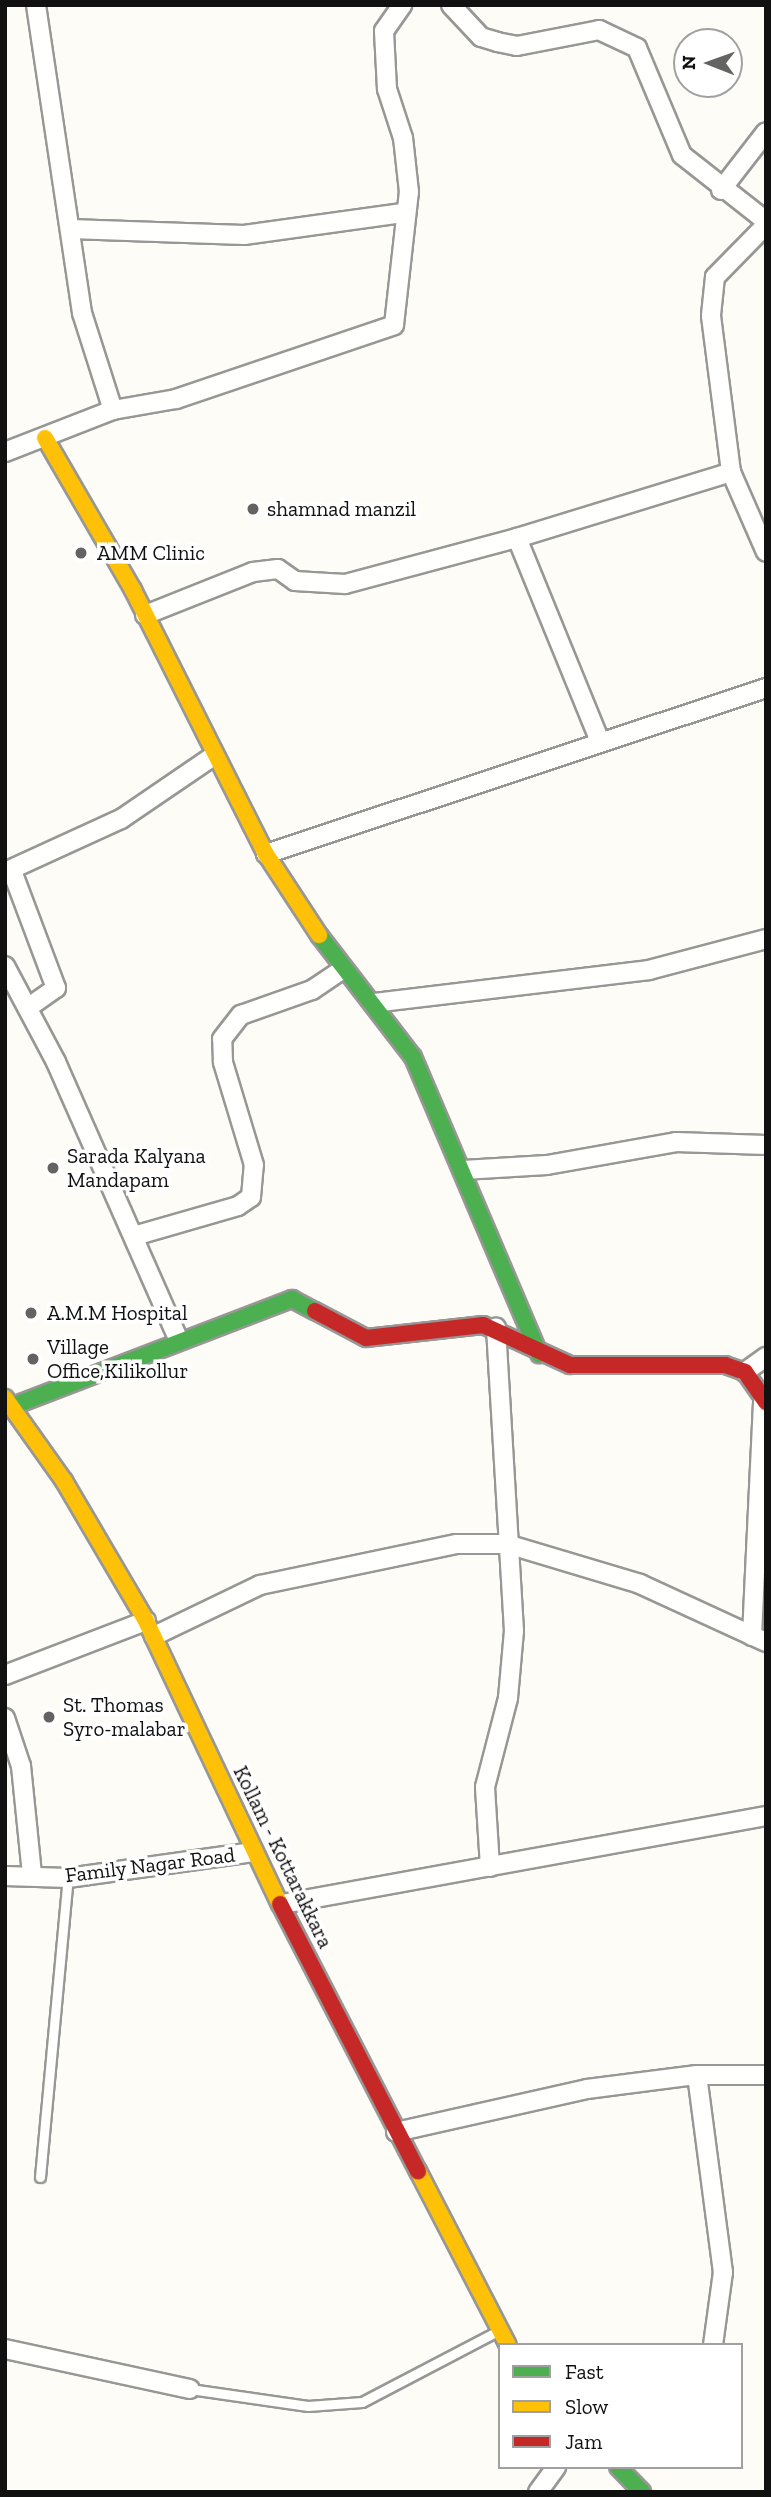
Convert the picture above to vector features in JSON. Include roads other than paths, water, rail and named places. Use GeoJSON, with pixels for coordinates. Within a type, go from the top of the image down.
{"type":"FeatureCollection","features":[{"type":"Feature","properties":{"kind":"street"},"geometry":{"type":"LineString","coordinates":[[36,5],[82,313],[113,410]]}},
{"type":"Feature","properties":{"kind":"street"},"geometry":{"type":"LineString","coordinates":[[5,452],[113,410],[176,399],[302,353],[387,332],[399,313],[404,276],[402,213],[409,192],[404,148],[384,59],[384,31],[402,5]]}},
{"type":"Feature","properties":{"kind":"street"},"geometry":{"type":"LineString","coordinates":[[452,5],[481,37],[497,42],[517,46],[599,30],[637,48],[682,155],[721,190],[766,223],[722,268],[712,294],[712,338],[731,472],[766,552]]}},
{"type":"Feature","properties":{"kind":"street"},"geometry":{"type":"LineString","coordinates":[[721,190],[763,139]]}},
{"type":"Feature","properties":{"kind":"street"},"geometry":{"type":"LineString","coordinates":[[70,229],[244,235],[402,213]]}},
{"type":"Feature","properties":{"kind":"street"},"geometry":{"type":"LineString","coordinates":[[45,438],[145,615],[212,757],[266,854],[342,970],[373,1003],[413,1057],[539,1354]]}},
{"type":"Feature","properties":{"kind":"street"},"geometry":{"type":"LineString","coordinates":[[145,615],[253,572],[278,569],[295,581],[345,584],[517,538],[731,472]]}},
{"type":"Feature","properties":{"kind":"street"},"geometry":{"type":"LineString","coordinates":[[517,538],[600,741]]}},
{"type":"Feature","properties":{"kind":"street"},"geometry":{"type":"LineString","coordinates":[[266,854],[766,688]]}},
{"type":"Feature","properties":{"kind":"street"},"geometry":{"type":"LineString","coordinates":[[32,1005],[56,988],[8,872],[121,819],[212,757]]}},
{"type":"Feature","properties":{"kind":"street"},"geometry":{"type":"LineString","coordinates":[[373,1003],[649,970],[766,939]]}},
{"type":"Feature","properties":{"kind":"street"},"geometry":{"type":"LineString","coordinates":[[5,966],[134,1236],[178,1339]]}},
{"type":"Feature","properties":{"kind":"street"},"geometry":{"type":"LineString","coordinates":[[134,1236],[239,1206],[251,1197],[254,1165],[223,1062],[222,1039],[241,1015],[312,990],[342,970]]}},
{"type":"Feature","properties":{"kind":"street"},"geometry":{"type":"LineString","coordinates":[[463,1170],[582,1161],[676,1142],[766,1144]]}},
{"type":"Feature","properties":{"kind":"street"},"geometry":{"type":"LineString","coordinates":[[5,1675],[150,1628],[260,1585],[457,1544],[507,1544],[628,1580],[759,1639],[764,1402],[745,1372],[725,1365],[570,1365],[539,1354],[496,1328],[366,1338],[292,1299],[9,1402]]}},
{"type":"Feature","properties":{"kind":"street"},"geometry":{"type":"LineString","coordinates":[[490,1867],[485,1787],[513,1662],[496,1328]]}},
{"type":"Feature","properties":{"kind":"street"},"geometry":{"type":"LineString","coordinates":[[745,1372],[766,1357]]}},
{"type":"Feature","properties":{"kind":"street","name":"Kollam - Kottarakkara"},"geometry":{"type":"LineString","coordinates":[[9,1402],[24,1422],[150,1628],[253,1852],[507,2343]]}},
{"type":"Feature","properties":{"kind":"street"},"geometry":{"type":"LineString","coordinates":[[5,1430],[24,1422]]}},
{"type":"Feature","properties":{"kind":"street"},"geometry":{"type":"LineString","coordinates":[[5,1718],[21,1766],[32,1874]]}},
{"type":"Feature","properties":{"kind":"street"},"geometry":{"type":"LineString","coordinates":[[282,1904],[766,1816]]}},
{"type":"Feature","properties":{"kind":"street","name":"Family Nagar Road"},"geometry":{"type":"LineString","coordinates":[[5,1876],[32,1874],[68,1878],[253,1852]]}},
{"type":"Feature","properties":{"kind":"street"},"geometry":{"type":"LineString","coordinates":[[697,2075],[723,2272],[713,2343]]}},
{"type":"Feature","properties":{"kind":"street"},"geometry":{"type":"LineString","coordinates":[[396,2132],[587,2090],[697,2075],[766,2075]]}},
{"type":"Feature","properties":{"kind":"street"},"geometry":{"type":"LineString","coordinates":[[5,2349],[190,2389]]}},
{"type":"Feature","properties":{"kind":"street"},"geometry":{"type":"LineString","coordinates":[[538,2492],[555,2469]]}},
{"type":"Feature","properties":{"kind":"street"},"geometry":{"type":"LineString","coordinates":[[620,2469],[642,2492]]}},
{"type":"Feature","properties":{"kind":"lane"},"geometry":{"type":"LineString","coordinates":[[40,2177],[68,1878]]}},
{"type":"Feature","properties":{"kind":"lane"},"geometry":{"type":"LineString","coordinates":[[190,2389],[308,2406],[362,2402],[499,2330]]}},
{"type":"Feature","properties":{"kind":"place","name":"shamnad manzil"},"geometry":{"type":"Point","coordinates":[253,509]}},
{"type":"Feature","properties":{"kind":"place","name":"AMM Clinic"},"geometry":{"type":"Point","coordinates":[81,553]}},
{"type":"Feature","properties":{"kind":"place","name":"Sarada Kalyana Mandapam"},"geometry":{"type":"Point","coordinates":[53,1168]}},
{"type":"Feature","properties":{"kind":"place","name":"A.M.M Hospital"},"geometry":{"type":"Point","coordinates":[31,1313]}},
{"type":"Feature","properties":{"kind":"place","name":"Village Office,Kilikollur"},"geometry":{"type":"Point","coordinates":[33,1359]}},
{"type":"Feature","properties":{"kind":"place","name":"St. Thomas Syro-malabar"},"geometry":{"type":"Point","coordinates":[49,1717]}}]}
